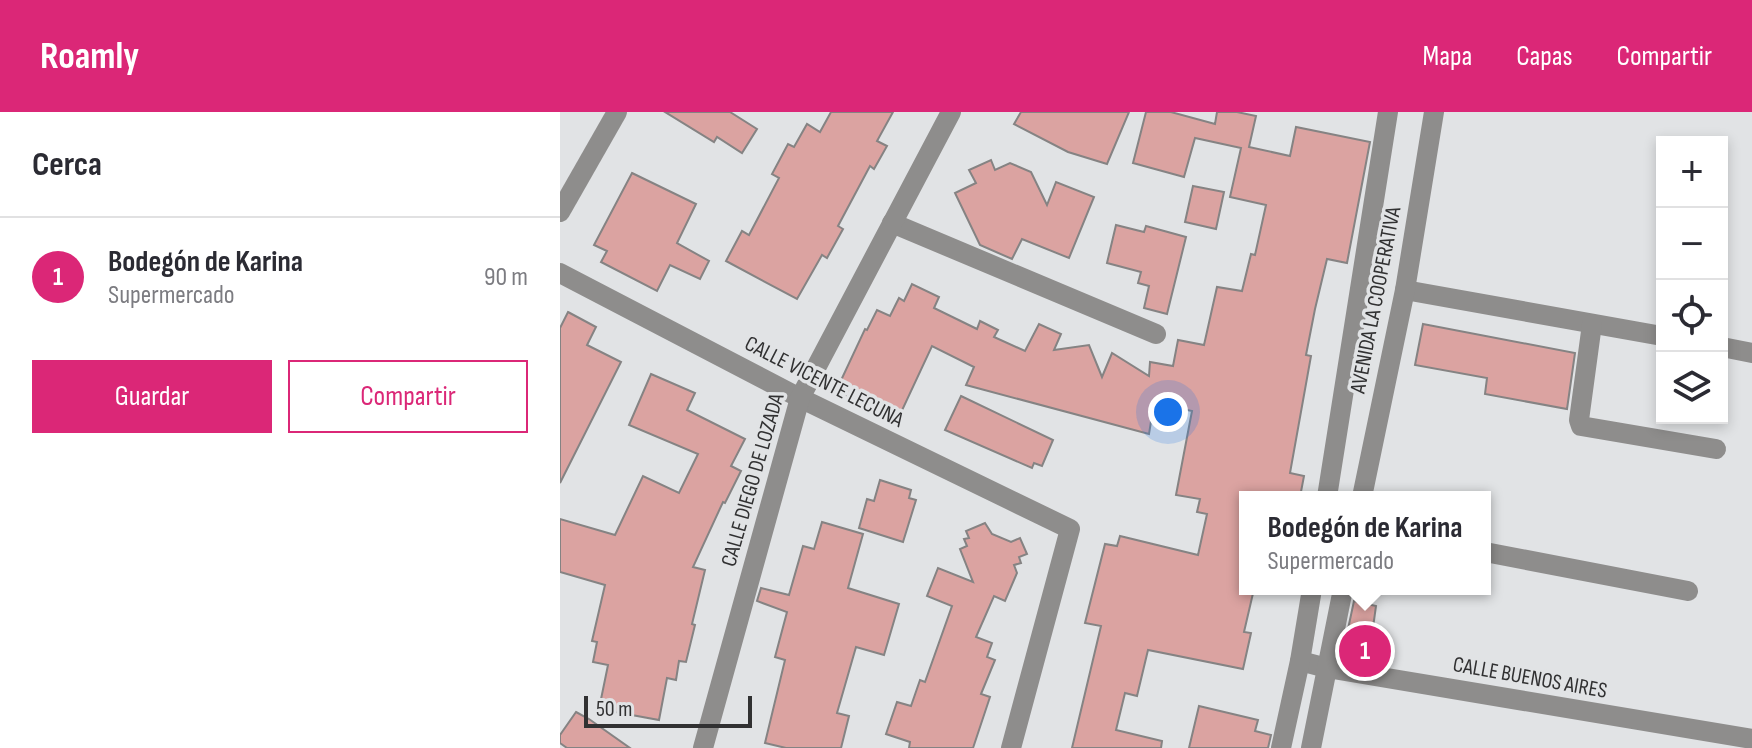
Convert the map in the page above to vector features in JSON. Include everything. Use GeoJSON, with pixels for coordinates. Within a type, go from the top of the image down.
{"type":"FeatureCollection","features":[{"type":"Feature","properties":{"kind":"street"},"geometry":{"type":"LineString","coordinates":[[560,212],[617,112]]}},
{"type":"Feature","properties":{"kind":"street","name":"CALLE DIEGO DE LOZADA"},"geometry":{"type":"LineString","coordinates":[[703,748],[800,398],[951,112]]}},
{"type":"Feature","properties":{"kind":"street","name":"AVENIDA LA COOPERATIVA"},"geometry":{"type":"LineString","coordinates":[[1328,491],[1388,112]]}},
{"type":"Feature","properties":{"kind":"street","name":"AVENIDA LA COOPERATIVA"},"geometry":{"type":"LineString","coordinates":[[1363,491],[1405,290],[1432,112]]}},
{"type":"Feature","properties":{"kind":"street"},"geometry":{"type":"LineString","coordinates":[[892,223],[1156,334]]}},
{"type":"Feature","properties":{"kind":"street","name":"CALLE VICENTE LECUNA"},"geometry":{"type":"LineString","coordinates":[[560,273],[800,398],[1070,529],[1011,748]]}},
{"type":"Feature","properties":{"kind":"street"},"geometry":{"type":"LineString","coordinates":[[1405,290],[1656,335]]}},
{"type":"Feature","properties":{"kind":"street"},"geometry":{"type":"LineString","coordinates":[[1592,324],[1579,420],[1581,426],[1716,449]]}},
{"type":"Feature","properties":{"kind":"street"},"geometry":{"type":"LineString","coordinates":[[1728,348],[1752,353]]}},
{"type":"Feature","properties":{"kind":"street"},"geometry":{"type":"LineString","coordinates":[[1491,553],[1688,591]]}},
{"type":"Feature","properties":{"kind":"street"},"geometry":{"type":"LineString","coordinates":[[1281,748],[1311,595]]}},
{"type":"Feature","properties":{"kind":"street"},"geometry":{"type":"LineString","coordinates":[[1311,748],[1342,595]]}},
{"type":"Feature","properties":{"kind":"street","name":"CALLE BUENOS AIRES"},"geometry":{"type":"LineString","coordinates":[[1300,661],[1752,739]]}},
{"type":"Feature","properties":{"kind":"building"},"geometry":{"type":"Polygon","coordinates":[[[665,112],[730,112],[757,129],[742,153],[717,137],[714,142],[665,112]]]}},
{"type":"Feature","properties":{"kind":"building"},"geometry":{"type":"Polygon","coordinates":[[[831,112],[893,112],[877,141],[887,146],[874,169],[870,166],[838,226],[843,229],[827,258],[822,255],[797,299],[726,261],[742,231],[749,235],[779,178],[772,174],[788,144],[794,147],[807,124],[820,132],[831,112]]]}},
{"type":"Feature","properties":{"kind":"building"},"geometry":{"type":"Polygon","coordinates":[[[1021,112],[1129,112],[1107,164],[1068,152],[1014,124],[1021,112]]]}},
{"type":"Feature","properties":{"kind":"building"},"geometry":{"type":"Polygon","coordinates":[[[1146,112],[1171,112],[1215,124],[1217,112],[1256,116],[1249,147],[1290,156],[1296,127],[1370,142],[1347,263],[1327,259],[1315,309],[1306,355],[1311,356],[1290,473],[1304,476],[1301,491],[1239,491],[1239,595],[1253,595],[1244,632],[1251,633],[1243,669],[1148,650],[1137,696],[1125,693],[1116,730],[1162,741],[1161,748],[1072,748],[1101,626],[1085,623],[1105,544],[1117,546],[1120,536],[1198,555],[1207,514],[1197,512],[1200,499],[1176,495],[1192,411],[1154,403],[1149,434],[966,385],[974,367],[932,346],[898,419],[836,391],[877,310],[890,316],[899,298],[904,301],[912,284],[939,297],[934,308],[977,329],[980,321],[998,330],[994,337],[1025,351],[1039,324],[1061,334],[1054,350],[1089,345],[1102,377],[1112,353],[1149,376],[1150,362],[1173,366],[1178,340],[1204,345],[1217,287],[1242,291],[1251,254],[1255,255],[1266,205],[1230,197],[1241,148],[1195,138],[1184,177],[1133,163],[1146,112]]]}},
{"type":"Feature","properties":{"kind":"building"},"geometry":{"type":"Polygon","coordinates":[[[991,160],[995,170],[1010,163],[1031,172],[1047,205],[1056,182],[1094,197],[1069,258],[1022,239],[1012,259],[980,245],[955,193],[976,183],[969,170],[991,160]]]}},
{"type":"Feature","properties":{"kind":"building"},"geometry":{"type":"Polygon","coordinates":[[[632,173],[696,204],[677,243],[709,261],[700,279],[670,265],[657,291],[601,262],[607,251],[594,245],[632,173]]]}},
{"type":"Feature","properties":{"kind":"building"},"geometry":{"type":"Polygon","coordinates":[[[1193,186],[1224,192],[1216,229],[1185,222],[1193,186]]]}},
{"type":"Feature","properties":{"kind":"building"},"geometry":{"type":"Polygon","coordinates":[[[1116,225],[1144,232],[1146,226],[1186,237],[1167,314],[1144,308],[1149,286],[1138,283],[1141,272],[1107,263],[1116,225]]]}},
{"type":"Feature","properties":{"kind":"building"},"geometry":{"type":"Polygon","coordinates":[[[568,312],[596,327],[587,345],[621,362],[560,483],[560,328],[568,312]]]}},
{"type":"Feature","properties":{"kind":"building"},"geometry":{"type":"Polygon","coordinates":[[[1423,324],[1575,353],[1567,409],[1485,394],[1487,378],[1415,365],[1423,324]]]}},
{"type":"Feature","properties":{"kind":"building"},"geometry":{"type":"Polygon","coordinates":[[[651,374],[695,393],[687,410],[745,439],[731,466],[741,471],[693,567],[705,570],[692,624],[695,625],[686,662],[679,661],[676,680],[667,678],[659,720],[599,709],[608,665],[593,662],[597,642],[592,641],[605,585],[560,572],[560,519],[615,535],[643,476],[679,493],[698,454],[629,425],[651,374]]]}},
{"type":"Feature","properties":{"kind":"building"},"geometry":{"type":"Polygon","coordinates":[[[961,396],[1053,440],[1042,466],[1034,463],[1032,468],[945,430],[961,396]]]}},
{"type":"Feature","properties":{"kind":"building"},"geometry":{"type":"Polygon","coordinates":[[[880,480],[911,490],[909,498],[916,500],[903,542],[859,528],[867,499],[874,501],[880,480]]]}},
{"type":"Feature","properties":{"kind":"building"},"geometry":{"type":"Polygon","coordinates":[[[822,522],[863,534],[848,588],[899,604],[884,655],[856,647],[837,713],[849,716],[841,748],[786,748],[765,743],[785,660],[775,657],[787,612],[757,601],[761,588],[789,595],[803,546],[814,549],[822,522]]]}},
{"type":"Feature","properties":{"kind":"building"},"geometry":{"type":"Polygon","coordinates":[[[985,523],[992,534],[1011,542],[1020,538],[1027,554],[1019,557],[1021,563],[1014,565],[1017,573],[1005,601],[994,596],[976,637],[992,643],[987,657],[995,660],[981,694],[990,697],[973,748],[909,748],[910,742],[886,734],[897,702],[911,706],[920,680],[925,682],[952,606],[927,596],[938,568],[973,582],[960,549],[967,546],[964,539],[969,538],[966,531],[985,523]]]}},
{"type":"Feature","properties":{"kind":"building"},"geometry":{"type":"Polygon","coordinates":[[[1354,601],[1376,606],[1371,642],[1393,645],[1389,665],[1342,657],[1354,601]]]}},
{"type":"Feature","properties":{"kind":"building"},"geometry":{"type":"Polygon","coordinates":[[[1199,706],[1258,720],[1255,731],[1271,735],[1268,748],[1189,748],[1199,706]]]}},
{"type":"Feature","properties":{"kind":"building"},"geometry":{"type":"Polygon","coordinates":[[[576,712],[630,748],[567,748],[560,743],[560,735],[576,712]]]}},
{"type":"Feature","properties":{"kind":"place","name":"Bodegón de Karina"},"geometry":{"type":"Point","coordinates":[1365,651]}}]}
